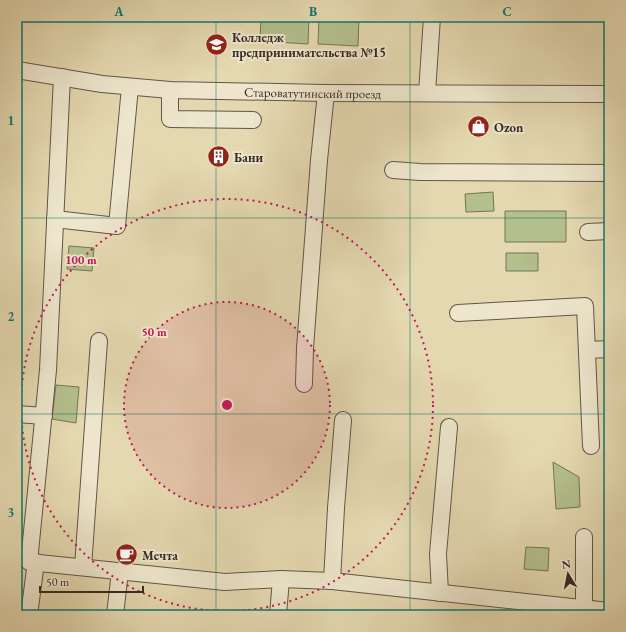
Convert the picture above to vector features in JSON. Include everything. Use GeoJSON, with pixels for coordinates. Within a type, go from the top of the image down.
{"type":"FeatureCollection","features":[{"type":"Feature","properties":{"kind":"street"},"geometry":{"type":"LineString","coordinates":[[427,93],[432,17]]}},
{"type":"Feature","properties":{"kind":"street","name":"Староватутинский проезд"},"geometry":{"type":"LineString","coordinates":[[17,70],[102,84],[170,90],[326,93],[609,94]]}},
{"type":"Feature","properties":{"kind":"street"},"geometry":{"type":"LineString","coordinates":[[29,615],[27,559],[48,370],[62,77]]}},
{"type":"Feature","properties":{"kind":"street"},"geometry":{"type":"LineString","coordinates":[[55,219],[117,226],[130,87]]}},
{"type":"Feature","properties":{"kind":"street"},"geometry":{"type":"LineString","coordinates":[[170,90],[170,119],[253,120]]}},
{"type":"Feature","properties":{"kind":"street"},"geometry":{"type":"LineString","coordinates":[[304,384],[306,333],[326,93]]}},
{"type":"Feature","properties":{"kind":"street"},"geometry":{"type":"LineString","coordinates":[[393,170],[420,172],[609,172]]}},
{"type":"Feature","properties":{"kind":"street"},"geometry":{"type":"LineString","coordinates":[[588,232],[609,231]]}},
{"type":"Feature","properties":{"kind":"street"},"geometry":{"type":"LineString","coordinates":[[458,313],[585,306],[591,446]]}},
{"type":"Feature","properties":{"kind":"street"},"geometry":{"type":"LineString","coordinates":[[83,567],[99,341]]}},
{"type":"Feature","properties":{"kind":"street"},"geometry":{"type":"LineString","coordinates":[[587,350],[609,349]]}},
{"type":"Feature","properties":{"kind":"street"},"geometry":{"type":"LineString","coordinates":[[17,414],[44,416]]}},
{"type":"Feature","properties":{"kind":"street"},"geometry":{"type":"LineString","coordinates":[[332,581],[336,508],[344,420]]}},
{"type":"Feature","properties":{"kind":"street"},"geometry":{"type":"LineString","coordinates":[[440,593],[438,554],[449,427]]}},
{"type":"Feature","properties":{"kind":"street"},"geometry":{"type":"LineString","coordinates":[[27,559],[83,567],[225,582],[281,579],[332,581],[485,598],[529,609],[595,611],[584,537]]}},
{"type":"Feature","properties":{"kind":"street"},"geometry":{"type":"LineString","coordinates":[[115,615],[120,571]]}},
{"type":"Feature","properties":{"kind":"street"},"geometry":{"type":"LineString","coordinates":[[278,615],[281,579]]}},
{"type":"Feature","properties":{"kind":"green space"},"geometry":{"type":"Polygon","coordinates":[[[261,17],[309,17],[308,44],[260,41],[261,17]]]}},
{"type":"Feature","properties":{"kind":"green space"},"geometry":{"type":"Polygon","coordinates":[[[319,17],[359,17],[358,46],[318,44],[319,17]]]}},
{"type":"Feature","properties":{"kind":"green space"},"geometry":{"type":"Polygon","coordinates":[[[493,192],[494,211],[466,212],[465,194],[493,192]]]}},
{"type":"Feature","properties":{"kind":"green space"},"geometry":{"type":"Polygon","coordinates":[[[505,211],[566,211],[566,242],[505,242],[505,211]]]}},
{"type":"Feature","properties":{"kind":"green space"},"geometry":{"type":"Polygon","coordinates":[[[69,246],[94,248],[92,271],[67,269],[69,246]]]}},
{"type":"Feature","properties":{"kind":"green space"},"geometry":{"type":"Polygon","coordinates":[[[506,253],[538,253],[538,271],[506,271],[506,253]]]}},
{"type":"Feature","properties":{"kind":"green space"},"geometry":{"type":"Polygon","coordinates":[[[56,385],[79,387],[76,423],[52,419],[56,385]]]}},
{"type":"Feature","properties":{"kind":"green space"},"geometry":{"type":"Polygon","coordinates":[[[553,462],[579,477],[580,507],[556,509],[553,462]]]}},
{"type":"Feature","properties":{"kind":"green space"},"geometry":{"type":"Polygon","coordinates":[[[526,547],[549,548],[548,571],[524,569],[526,547]]]}},
{"type":"Feature","properties":{"kind":"place","name":"Колледж предпринимательства №15"},"geometry":{"type":"Point","coordinates":[216,44]}},
{"type":"Feature","properties":{"kind":"place","name":"Ozon"},"geometry":{"type":"Point","coordinates":[478,127]}},
{"type":"Feature","properties":{"kind":"place","name":"Бани"},"geometry":{"type":"Point","coordinates":[218,157]}},
{"type":"Feature","properties":{"kind":"place","name":"Мечта"},"geometry":{"type":"Point","coordinates":[126,555]}}]}
